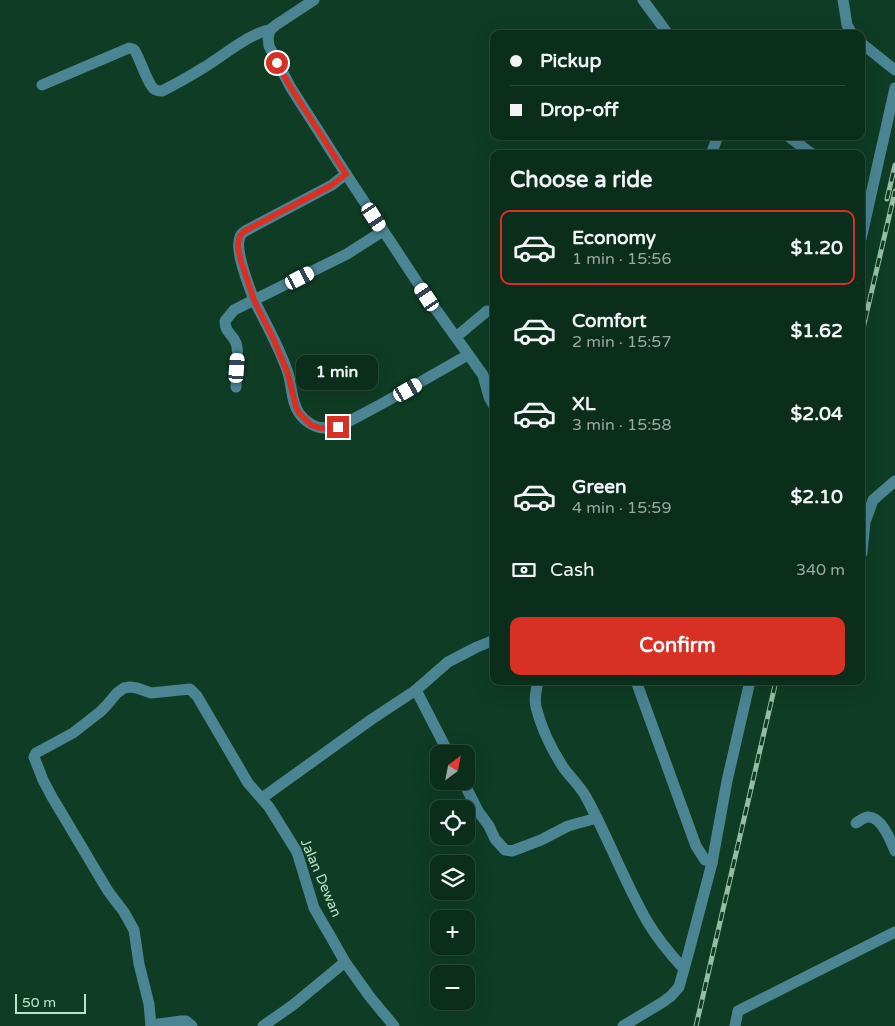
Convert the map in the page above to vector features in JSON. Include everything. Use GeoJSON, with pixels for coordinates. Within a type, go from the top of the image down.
{"type":"FeatureCollection","features":[{"type":"Feature","properties":{"kind":"street"},"geometry":{"type":"LineString","coordinates":[[42,85],[79,71],[129,48],[136,51],[150,84],[154,89],[162,91],[203,68],[251,37],[270,30],[314,0]]}},
{"type":"Feature","properties":{"kind":"street"},"geometry":{"type":"LineString","coordinates":[[643,0],[665,30]]}},
{"type":"Feature","properties":{"kind":"street"},"geometry":{"type":"LineString","coordinates":[[843,0],[847,25],[850,30]]}},
{"type":"Feature","properties":{"kind":"street"},"geometry":{"type":"LineString","coordinates":[[270,30],[269,46],[283,75],[427,297],[483,375],[490,399]]}},
{"type":"Feature","properties":{"kind":"street"},"geometry":{"type":"LineString","coordinates":[[865,46],[895,70]]}},
{"type":"Feature","properties":{"kind":"street"},"geometry":{"type":"LineString","coordinates":[[866,192],[895,88]]}},
{"type":"Feature","properties":{"kind":"street"},"geometry":{"type":"LineString","coordinates":[[793,140],[807,150]]}},
{"type":"Feature","properties":{"kind":"street"},"geometry":{"type":"LineString","coordinates":[[346,174],[332,185],[249,229],[240,236],[238,244],[239,255],[254,300],[274,340],[288,374],[296,407],[304,419],[311,425],[320,428],[338,427],[374,409],[468,355]]}},
{"type":"Feature","properties":{"kind":"street"},"geometry":{"type":"LineString","coordinates":[[236,388],[236,342],[225,328],[225,322],[234,310],[347,254],[384,231]]}},
{"type":"Feature","properties":{"kind":"street"},"geometry":{"type":"LineString","coordinates":[[456,337],[487,311]]}},
{"type":"Feature","properties":{"kind":"street"},"geometry":{"type":"LineString","coordinates":[[865,522],[873,500],[895,482]]}},
{"type":"Feature","properties":{"kind":"street"},"geometry":{"type":"LineString","coordinates":[[262,798],[372,719],[416,690],[448,662],[490,642]]}},
{"type":"Feature","properties":{"kind":"street"},"geometry":{"type":"LineString","coordinates":[[537,685],[534,697],[536,708],[547,737],[564,768],[580,788],[597,818],[639,907],[667,951],[684,969]]}},
{"type":"Feature","properties":{"kind":"street"},"geometry":{"type":"LineString","coordinates":[[637,685],[696,846],[705,860],[712,863]]}},
{"type":"Feature","properties":{"kind":"street"},"geometry":{"type":"LineString","coordinates":[[623,1026],[671,996],[679,988],[712,863],[727,781],[749,685]]}},
{"type":"Feature","properties":{"kind":"street","name":"Jalan Dewan"},"geometry":{"type":"LineString","coordinates":[[151,1026],[149,1004],[139,964],[134,930],[124,912],[108,891],[52,797],[34,757],[36,753],[73,732],[94,717],[117,693],[124,688],[130,687],[150,693],[182,689],[191,690],[197,696],[248,783],[274,815],[296,852],[314,908],[345,962],[394,1026]]}},
{"type":"Feature","properties":{"kind":"street"},"geometry":{"type":"LineString","coordinates":[[416,690],[444,745]]}},
{"type":"Feature","properties":{"kind":"street"},"geometry":{"type":"LineString","coordinates":[[468,790],[495,839],[505,850],[512,851],[541,840],[568,826],[597,818]]}},
{"type":"Feature","properties":{"kind":"street"},"geometry":{"type":"LineString","coordinates":[[856,823],[866,817],[872,818],[883,827],[895,851]]}},
{"type":"Feature","properties":{"kind":"street"},"geometry":{"type":"LineString","coordinates":[[735,1026],[738,1011],[895,932]]}},
{"type":"Feature","properties":{"kind":"street"},"geometry":{"type":"LineString","coordinates":[[263,1026],[293,1005],[345,962]]}},
{"type":"Feature","properties":{"kind":"street"},"geometry":{"type":"LineString","coordinates":[[151,1026],[181,1021],[186,1021],[192,1026]]}},
{"type":"Feature","properties":{"kind":"railway"},"geometry":{"type":"LineString","coordinates":[[887,199],[895,165]]}},
{"type":"Feature","properties":{"kind":"railway"},"geometry":{"type":"LineString","coordinates":[[865,320],[895,191]]}},
{"type":"Feature","properties":{"kind":"railway"},"geometry":{"type":"LineString","coordinates":[[696,1026],[775,685]]}},
{"type":"Feature","properties":{"kind":"route"},"geometry":{"type":"LineString","coordinates":[[277,63],[346,174],[332,185],[243,232],[238,244],[239,255],[254,300],[288,374],[299,413],[311,425],[320,428],[338,427]]}}]}
